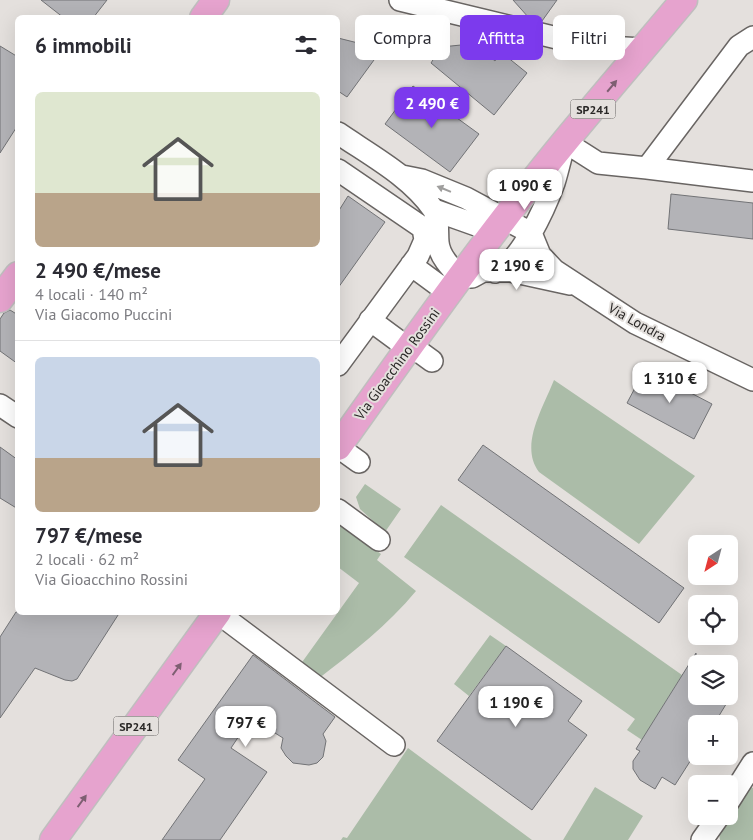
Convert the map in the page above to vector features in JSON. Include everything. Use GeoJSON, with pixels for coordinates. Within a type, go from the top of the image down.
{"type":"FeatureCollection","features":[{"type":"Feature","properties":{"kind":"main road"},"geometry":{"type":"LineString","coordinates":[[205,15],[216,0]]}},
{"type":"Feature","properties":{"kind":"main road","name":"Via Gioacchino Rossini"},"geometry":{"type":"LineString","coordinates":[[340,444],[409,346],[504,219],[565,142],[684,0]]}},
{"type":"Feature","properties":{"kind":"main road"},"geometry":{"type":"LineString","coordinates":[[0,299],[15,279]]}},
{"type":"Feature","properties":{"kind":"main road","name":"SP241"},"geometry":{"type":"LineString","coordinates":[[53,840],[217,615]]}},
{"type":"Feature","properties":{"kind":"street"},"geometry":{"type":"LineString","coordinates":[[400,0],[590,46],[643,48]]}},
{"type":"Feature","properties":{"kind":"street"},"geometry":{"type":"LineString","coordinates":[[647,168],[739,46],[753,37]]}},
{"type":"Feature","properties":{"kind":"street"},"geometry":{"type":"LineString","coordinates":[[340,134],[402,176],[434,210],[479,226],[489,226],[504,219]]}},
{"type":"Feature","properties":{"kind":"street"},"geometry":{"type":"LineString","coordinates":[[495,272],[504,269],[531,234],[554,183],[565,142],[598,163],[753,181]]}},
{"type":"Feature","properties":{"kind":"street"},"geometry":{"type":"LineString","coordinates":[[359,185],[377,160]]}},
{"type":"Feature","properties":{"kind":"street"},"geometry":{"type":"LineString","coordinates":[[340,171],[423,228],[426,240],[418,256],[340,362]]}},
{"type":"Feature","properties":{"kind":"street"},"geometry":{"type":"LineString","coordinates":[[402,176],[422,180],[466,198],[531,234]]}},
{"type":"Feature","properties":{"kind":"street"},"geometry":{"type":"LineString","coordinates":[[434,210],[438,228],[438,244],[450,267],[454,285]]}},
{"type":"Feature","properties":{"kind":"street","name":"Via Londra"},"geometry":{"type":"LineString","coordinates":[[531,234],[540,255],[554,270],[635,323],[753,380]]}},
{"type":"Feature","properties":{"kind":"street"},"geometry":{"type":"LineString","coordinates":[[411,265],[454,285]]}},
{"type":"Feature","properties":{"kind":"street","name":"Via Londra"},"geometry":{"type":"LineString","coordinates":[[454,285],[483,271],[510,270],[578,285]]}},
{"type":"Feature","properties":{"kind":"street"},"geometry":{"type":"LineString","coordinates":[[370,320],[432,361]]}},
{"type":"Feature","properties":{"kind":"street"},"geometry":{"type":"LineString","coordinates":[[0,405],[15,415]]}},
{"type":"Feature","properties":{"kind":"street"},"geometry":{"type":"LineString","coordinates":[[340,448],[358,462]]}},
{"type":"Feature","properties":{"kind":"street"},"geometry":{"type":"LineString","coordinates":[[340,511],[380,540]]}},
{"type":"Feature","properties":{"kind":"street"},"geometry":{"type":"LineString","coordinates":[[221,615],[394,745]]}},
{"type":"Feature","properties":{"kind":"street"},"geometry":{"type":"LineString","coordinates":[[738,789],[750,774]]}},
{"type":"Feature","properties":{"kind":"street"},"geometry":{"type":"LineString","coordinates":[[705,839],[714,825]]}},
{"type":"Feature","properties":{"kind":"green space"},"geometry":{"type":"Polygon","coordinates":[[[554,380],[695,476],[639,544],[539,472],[533,462],[531,451],[535,427],[554,380]]]}},
{"type":"Feature","properties":{"kind":"green space"},"geometry":{"type":"Polygon","coordinates":[[[365,484],[401,509],[385,532],[360,509],[356,497],[365,484]]]}},
{"type":"Feature","properties":{"kind":"green space"},"geometry":{"type":"Polygon","coordinates":[[[441,505],[682,675],[642,740],[627,730],[635,719],[404,557],[441,505]]]}},
{"type":"Feature","properties":{"kind":"green space"},"geometry":{"type":"Polygon","coordinates":[[[340,524],[381,554],[377,560],[416,591],[382,627],[318,679],[300,665],[336,615],[340,615],[340,609],[359,583],[340,569],[340,524]]]}},
{"type":"Feature","properties":{"kind":"green space"},"geometry":{"type":"Polygon","coordinates":[[[490,635],[506,646],[469,696],[454,684],[490,635]]]}},
{"type":"Feature","properties":{"kind":"green space"},"geometry":{"type":"Polygon","coordinates":[[[408,748],[532,840],[341,840],[343,837],[347,838],[408,748]]]}},
{"type":"Feature","properties":{"kind":"green space"},"geometry":{"type":"Polygon","coordinates":[[[749,786],[753,788],[753,840],[720,840],[719,833],[724,825],[738,825],[738,803],[749,786]]]}},
{"type":"Feature","properties":{"kind":"green space"},"geometry":{"type":"Polygon","coordinates":[[[595,787],[643,816],[628,840],[563,840],[595,787]]]}},
{"type":"Feature","properties":{"kind":"building"},"geometry":{"type":"Polygon","coordinates":[[[41,0],[107,0],[95,15],[60,15],[41,0]]]}},
{"type":"Feature","properties":{"kind":"building"},"geometry":{"type":"Polygon","coordinates":[[[513,0],[557,0],[543,20],[543,15],[526,15],[513,0]]]}},
{"type":"Feature","properties":{"kind":"building"},"geometry":{"type":"Polygon","coordinates":[[[340,38],[355,42],[355,60],[374,60],[347,97],[340,92],[340,38]]]}},
{"type":"Feature","properties":{"kind":"building"},"geometry":{"type":"Polygon","coordinates":[[[460,45],[460,60],[511,60],[527,73],[494,115],[431,63],[433,60],[450,60],[450,46],[460,45]]]}},
{"type":"Feature","properties":{"kind":"building"},"geometry":{"type":"Polygon","coordinates":[[[0,46],[15,55],[15,130],[0,153],[0,46]]]}},
{"type":"Feature","properties":{"kind":"building"},"geometry":{"type":"Polygon","coordinates":[[[413,86],[479,134],[450,172],[385,124],[413,86]]]}},
{"type":"Feature","properties":{"kind":"building"},"geometry":{"type":"Polygon","coordinates":[[[671,194],[753,203],[753,239],[668,229],[671,194]]]}},
{"type":"Feature","properties":{"kind":"building"},"geometry":{"type":"Polygon","coordinates":[[[348,196],[385,222],[340,285],[340,209],[348,196]]]}},
{"type":"Feature","properties":{"kind":"building"},"geometry":{"type":"Polygon","coordinates":[[[10,310],[15,313],[15,362],[0,351],[0,319],[4,313],[10,310]]]}},
{"type":"Feature","properties":{"kind":"building"},"geometry":{"type":"Polygon","coordinates":[[[645,369],[712,404],[694,439],[627,403],[645,369]]]}},
{"type":"Feature","properties":{"kind":"building"},"geometry":{"type":"Polygon","coordinates":[[[483,445],[684,588],[659,623],[458,480],[483,445]]]}},
{"type":"Feature","properties":{"kind":"building"},"geometry":{"type":"Polygon","coordinates":[[[0,447],[15,458],[15,507],[0,498],[0,447]]]}},
{"type":"Feature","properties":{"kind":"building"},"geometry":{"type":"Polygon","coordinates":[[[15,614],[118,615],[77,679],[72,681],[65,680],[35,668],[0,718],[0,637],[15,614]]]}},
{"type":"Feature","properties":{"kind":"building"},"geometry":{"type":"Polygon","coordinates":[[[506,646],[582,701],[568,721],[587,735],[532,810],[437,741],[506,646]]]}},
{"type":"Feature","properties":{"kind":"building"},"geometry":{"type":"Polygon","coordinates":[[[253,655],[335,717],[323,734],[326,741],[323,757],[317,763],[309,765],[293,763],[281,748],[283,738],[251,718],[231,748],[267,772],[220,840],[162,840],[205,779],[178,760],[253,655]]]}},
{"type":"Feature","properties":{"kind":"building"},"geometry":{"type":"Polygon","coordinates":[[[688,666],[688,705],[726,705],[719,715],[688,715],[688,765],[675,785],[662,777],[655,789],[640,780],[633,769],[633,761],[640,751],[636,749],[688,666]]]}}]}
